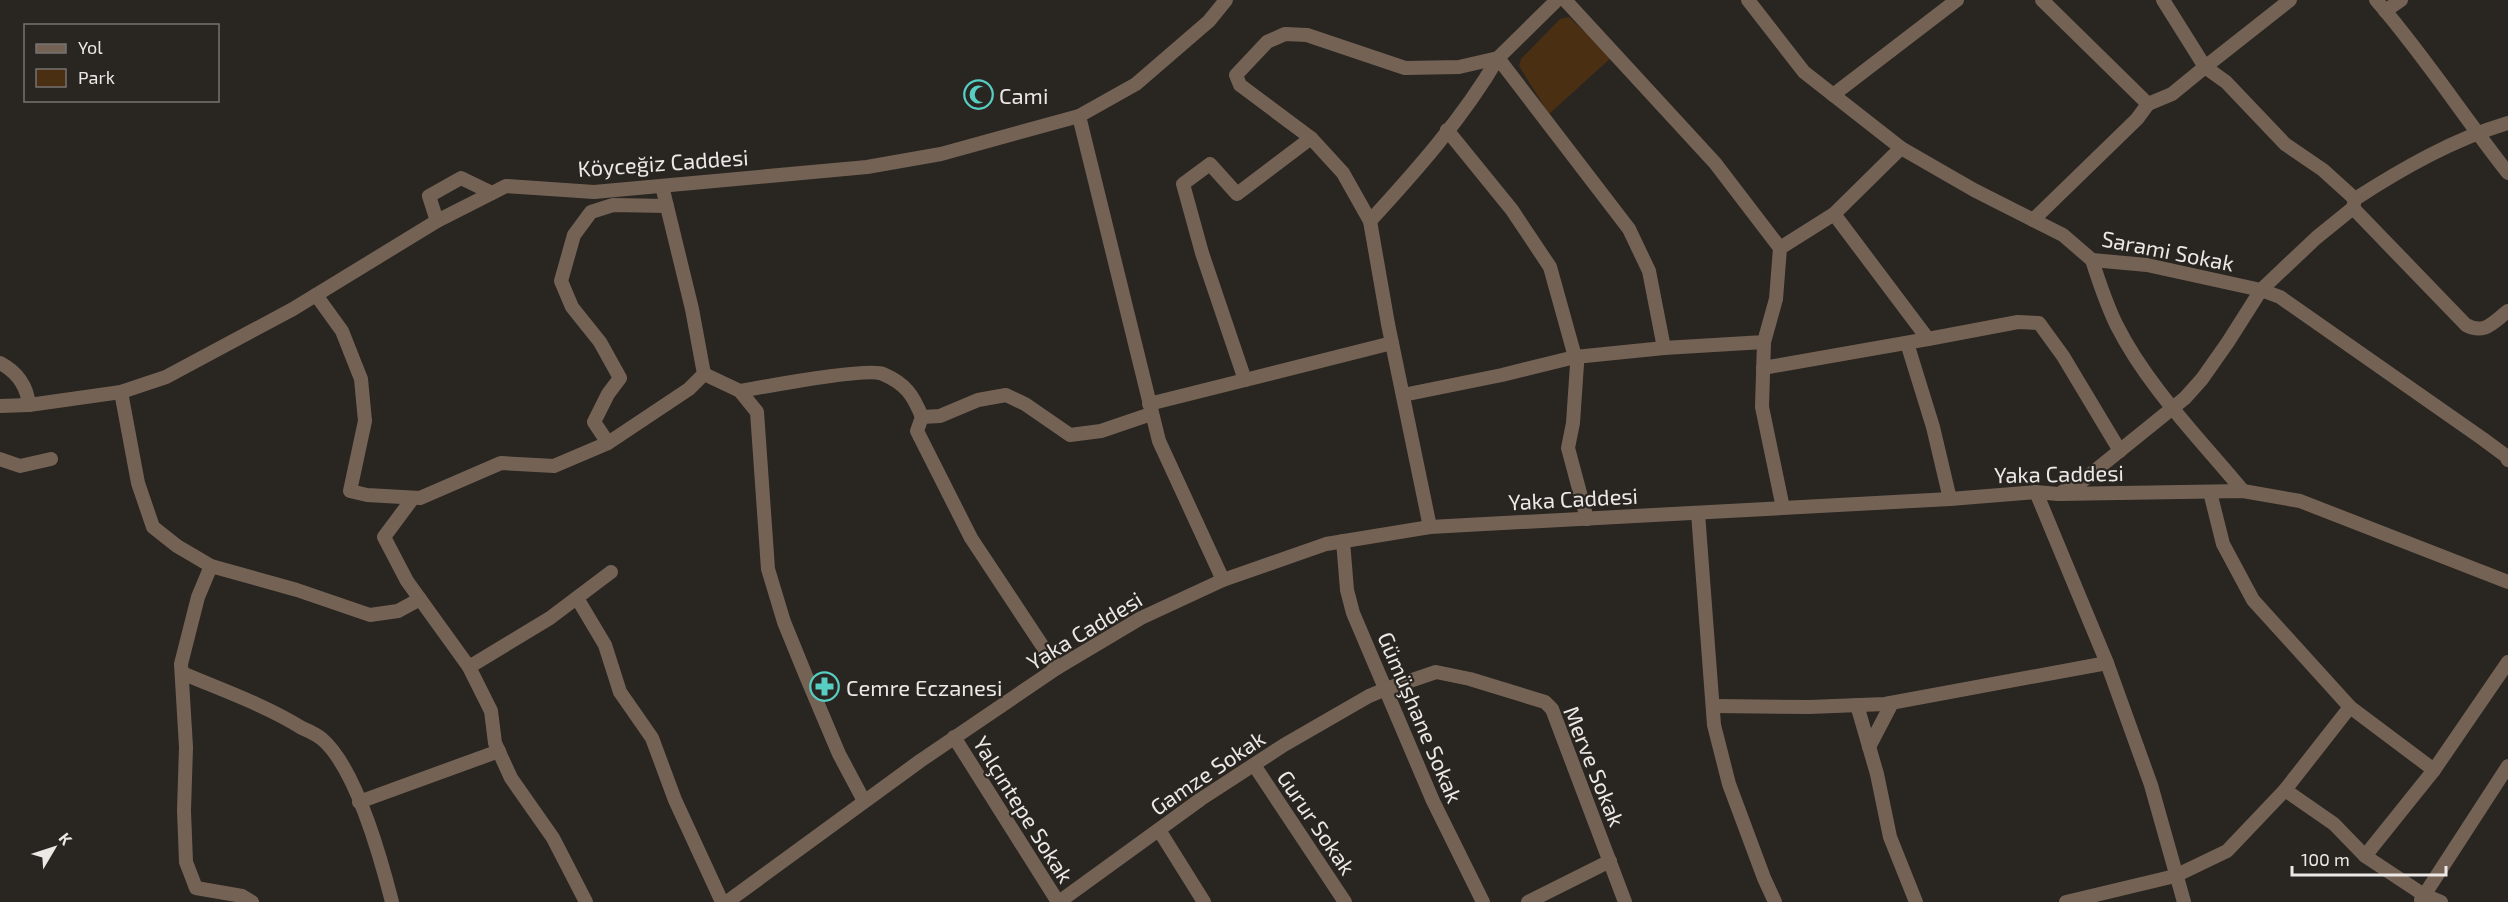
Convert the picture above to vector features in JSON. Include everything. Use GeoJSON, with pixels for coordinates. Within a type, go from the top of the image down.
{"type":"FeatureCollection","features":[{"type":"Feature","properties":{"kind":"street","name":"Köyceğiz Caddesi"},"geometry":{"type":"LineString","coordinates":[[3,408],[121,392],[166,377],[316,296],[437,221],[506,186],[594,192],[867,168],[941,154],[1079,116],[1136,84],[1209,21],[1226,0]]}},
{"type":"Feature","properties":{"kind":"street"},"geometry":{"type":"LineString","coordinates":[[1370,221],[1408,179],[1480,88],[1498,58],[1557,0]]}},
{"type":"Feature","properties":{"kind":"street"},"geometry":{"type":"LineString","coordinates":[[1565,0],[1715,163],[1780,248],[1776,299],[1764,342],[1762,407],[1783,508]]}},
{"type":"Feature","properties":{"kind":"street","name":"Sarami Sokak"},"geometry":{"type":"LineString","coordinates":[[1748,0],[1804,72],[1901,148],[1974,190],[2063,235],[2092,260],[2147,265],[2261,290],[2280,297],[2483,439],[2508,460]]}},
{"type":"Feature","properties":{"kind":"street"},"geometry":{"type":"LineString","coordinates":[[1833,95],[1957,0]]}},
{"type":"Feature","properties":{"kind":"street"},"geometry":{"type":"LineString","coordinates":[[2042,0],[2148,104]]}},
{"type":"Feature","properties":{"kind":"street"},"geometry":{"type":"LineString","coordinates":[[2163,0],[2205,67],[2226,82],[2285,144],[2323,170],[2466,325],[2476,330],[2485,329],[2508,311]]}},
{"type":"Feature","properties":{"kind":"street"},"geometry":{"type":"LineString","coordinates":[[2033,220],[2137,120],[2148,104],[2172,94],[2290,0]]}},
{"type":"Feature","properties":{"kind":"street"},"geometry":{"type":"LineString","coordinates":[[2376,0],[2431,67],[2476,133],[2508,173]]}},
{"type":"Feature","properties":{"kind":"street"},"geometry":{"type":"LineString","coordinates":[[2385,11],[2401,0]]}},
{"type":"Feature","properties":{"kind":"street"},"geometry":{"type":"LineString","coordinates":[[1430,527],[1392,343],[1370,221],[1343,173],[1311,138],[1240,85],[1236,75],[1267,42],[1285,34],[1307,35],[1405,68],[1459,67],[1498,58]]}},
{"type":"Feature","properties":{"kind":"street"},"geometry":{"type":"LineString","coordinates":[[1498,58],[1629,229],[1649,271],[1664,348]]}},
{"type":"Feature","properties":{"kind":"street"},"geometry":{"type":"LineString","coordinates":[[1079,116],[1158,441],[1223,580]]}},
{"type":"Feature","properties":{"kind":"street"},"geometry":{"type":"LineString","coordinates":[[2058,494],[2081,482],[2185,398],[2202,379],[2261,290],[2354,203],[2388,178],[2476,133],[2508,123]]}},
{"type":"Feature","properties":{"kind":"street"},"geometry":{"type":"LineString","coordinates":[[1447,130],[1512,210],[1550,267],[1577,364],[1573,423],[1568,447],[1587,519]]}},
{"type":"Feature","properties":{"kind":"street"},"geometry":{"type":"LineString","coordinates":[[1245,380],[1202,253],[1183,184],[1210,164],[1237,194],[1311,138]]}},
{"type":"Feature","properties":{"kind":"street"},"geometry":{"type":"LineString","coordinates":[[1780,248],[1834,214],[1901,148]]}},
{"type":"Feature","properties":{"kind":"street"},"geometry":{"type":"LineString","coordinates":[[437,221],[429,196],[461,178],[492,193]]}},
{"type":"Feature","properties":{"kind":"street"},"geometry":{"type":"LineString","coordinates":[[662,186],[692,309],[704,374]]}},
{"type":"Feature","properties":{"kind":"street"},"geometry":{"type":"LineString","coordinates":[[608,443],[594,422],[608,394],[620,378],[600,342],[572,307],[561,281],[574,235],[591,212],[613,205],[667,206]]}},
{"type":"Feature","properties":{"kind":"street"},"geometry":{"type":"LineString","coordinates":[[1834,214],[1928,339]]}},
{"type":"Feature","properties":{"kind":"street"},"geometry":{"type":"LineString","coordinates":[[2092,260],[2102,294],[2117,326],[2143,368],[2243,491]]}},
{"type":"Feature","properties":{"kind":"street"},"geometry":{"type":"LineString","coordinates":[[316,296],[342,331],[361,380],[365,421],[350,491],[368,495],[420,498],[501,463],[554,466],[608,443],[689,389],[704,374]]}},
{"type":"Feature","properties":{"kind":"street"},"geometry":{"type":"LineString","coordinates":[[1763,368],[2018,322],[2039,323],[2063,356],[2114,455]]}},
{"type":"Feature","properties":{"kind":"street"},"geometry":{"type":"LineString","coordinates":[[1403,395],[1502,375],[1575,357],[1664,348],[1764,342]]}},
{"type":"Feature","properties":{"kind":"street"},"geometry":{"type":"LineString","coordinates":[[922,417],[940,416],[978,400],[1006,395],[1025,404],[1070,435],[1101,431],[1150,409],[1245,380],[1392,343]]}},
{"type":"Feature","properties":{"kind":"street"},"geometry":{"type":"LineString","coordinates":[[1907,343],[1933,427],[1950,499]]}},
{"type":"Feature","properties":{"kind":"street"},"geometry":{"type":"LineString","coordinates":[[0,363],[17,375],[27,389],[29,405]]}},
{"type":"Feature","properties":{"kind":"street"},"geometry":{"type":"LineString","coordinates":[[740,391],[833,376],[881,372],[912,393],[922,417],[917,431],[971,538],[1057,668]]}},
{"type":"Feature","properties":{"kind":"street"},"geometry":{"type":"LineString","coordinates":[[704,374],[740,391],[757,412],[768,570],[784,622],[838,754],[864,801]]}},
{"type":"Feature","properties":{"kind":"street"},"geometry":{"type":"LineString","coordinates":[[121,392],[138,483],[153,527],[211,566],[297,590],[370,615],[398,611],[420,599]]}},
{"type":"Feature","properties":{"kind":"street"},"geometry":{"type":"LineString","coordinates":[[2114,455],[2104,470],[2104,479],[2108,488],[2114,492]]}},
{"type":"Feature","properties":{"kind":"street"},"geometry":{"type":"LineString","coordinates":[[0,459],[20,466],[51,459]]}},
{"type":"Feature","properties":{"kind":"street","name":"Yaka Caddesi"},"geometry":{"type":"LineString","coordinates":[[727,902],[954,737],[1057,668],[1141,618],[1223,580],[1326,544],[1430,527],[1950,499],[2036,492],[2058,494],[2243,491],[2300,501],[2508,582]]}},
{"type":"Feature","properties":{"kind":"street"},"geometry":{"type":"LineString","coordinates":[[2036,492],[2107,663],[2151,785],[2184,902]]}},
{"type":"Feature","properties":{"kind":"street"},"geometry":{"type":"LineString","coordinates":[[2210,492],[2223,544],[2253,600],[2350,708],[2434,770]]}},
{"type":"Feature","properties":{"kind":"street"},"geometry":{"type":"LineString","coordinates":[[413,498],[384,537],[407,581],[469,667],[491,711],[498,751],[511,778],[553,838],[585,902]]}},
{"type":"Feature","properties":{"kind":"street"},"geometry":{"type":"LineString","coordinates":[[1698,513],[1714,725],[1730,784],[1775,902]]}},
{"type":"Feature","properties":{"kind":"street","name":"Gümüşhane Sokak"},"geometry":{"type":"LineString","coordinates":[[1343,541],[1347,590],[1353,613],[1433,801],[1483,902]]}},
{"type":"Feature","properties":{"kind":"street"},"geometry":{"type":"LineString","coordinates":[[211,566],[198,597],[181,664],[186,747],[184,811],[186,862],[196,888],[242,896],[252,902]]}},
{"type":"Feature","properties":{"kind":"street"},"geometry":{"type":"LineString","coordinates":[[469,667],[577,598],[611,572]]}},
{"type":"Feature","properties":{"kind":"street"},"geometry":{"type":"LineString","coordinates":[[577,598],[605,645],[620,692],[652,738],[675,800],[722,902]]}},
{"type":"Feature","properties":{"kind":"street"},"geometry":{"type":"LineString","coordinates":[[2365,856],[2434,770],[2508,662]]}},
{"type":"Feature","properties":{"kind":"street"},"geometry":{"type":"LineString","coordinates":[[1713,706],[1809,707],[1892,703],[2107,663]]}},
{"type":"Feature","properties":{"kind":"street","name":"Merve Sokak"},"geometry":{"type":"LineString","coordinates":[[1386,689],[1436,672],[1470,679],[1545,702],[1552,709],[1560,724],[1625,902]]}},
{"type":"Feature","properties":{"kind":"street"},"geometry":{"type":"LineString","coordinates":[[182,673],[285,717],[322,740],[344,768],[359,802],[378,849],[392,902]]}},
{"type":"Feature","properties":{"kind":"street","name":"Gamze Sokak"},"geometry":{"type":"LineString","coordinates":[[1058,902],[1254,765],[1369,696],[1386,689]]}},
{"type":"Feature","properties":{"kind":"street"},"geometry":{"type":"LineString","coordinates":[[1869,747],[1892,703]]}},
{"type":"Feature","properties":{"kind":"street"},"geometry":{"type":"LineString","coordinates":[[1857,705],[1890,837],[1917,902]]}},
{"type":"Feature","properties":{"kind":"street"},"geometry":{"type":"LineString","coordinates":[[2066,902],[2175,876],[2227,851],[2285,790],[2350,708]]}},
{"type":"Feature","properties":{"kind":"street","name":"Yalçıntepe Sokak"},"geometry":{"type":"LineString","coordinates":[[954,737],[1058,902]]}},
{"type":"Feature","properties":{"kind":"street"},"geometry":{"type":"LineString","coordinates":[[359,802],[498,751]]}},
{"type":"Feature","properties":{"kind":"street","name":"Gurur Sokak"},"geometry":{"type":"LineString","coordinates":[[1254,765],[1345,902]]}},
{"type":"Feature","properties":{"kind":"street"},"geometry":{"type":"LineString","coordinates":[[2422,898],[2508,766]]}},
{"type":"Feature","properties":{"kind":"street"},"geometry":{"type":"LineString","coordinates":[[2285,790],[2334,824],[2365,856],[2422,898],[2441,902]]}},
{"type":"Feature","properties":{"kind":"street"},"geometry":{"type":"LineString","coordinates":[[1159,830],[1204,902]]}},
{"type":"Feature","properties":{"kind":"street"},"geometry":{"type":"LineString","coordinates":[[1528,902],[1610,861]]}},
{"type":"Feature","properties":{"kind":"green space"},"geometry":{"type":"Polygon","coordinates":[[[1569,17],[1612,57],[1549,114],[1519,66],[1521,59],[1560,19],[1569,17]]]}},
{"type":"Feature","properties":{"kind":"place","name":"Cami"},"geometry":{"type":"Point","coordinates":[978,95]}},
{"type":"Feature","properties":{"kind":"place","name":"Cemre Eczanesi"},"geometry":{"type":"Point","coordinates":[825,687]}}]}
